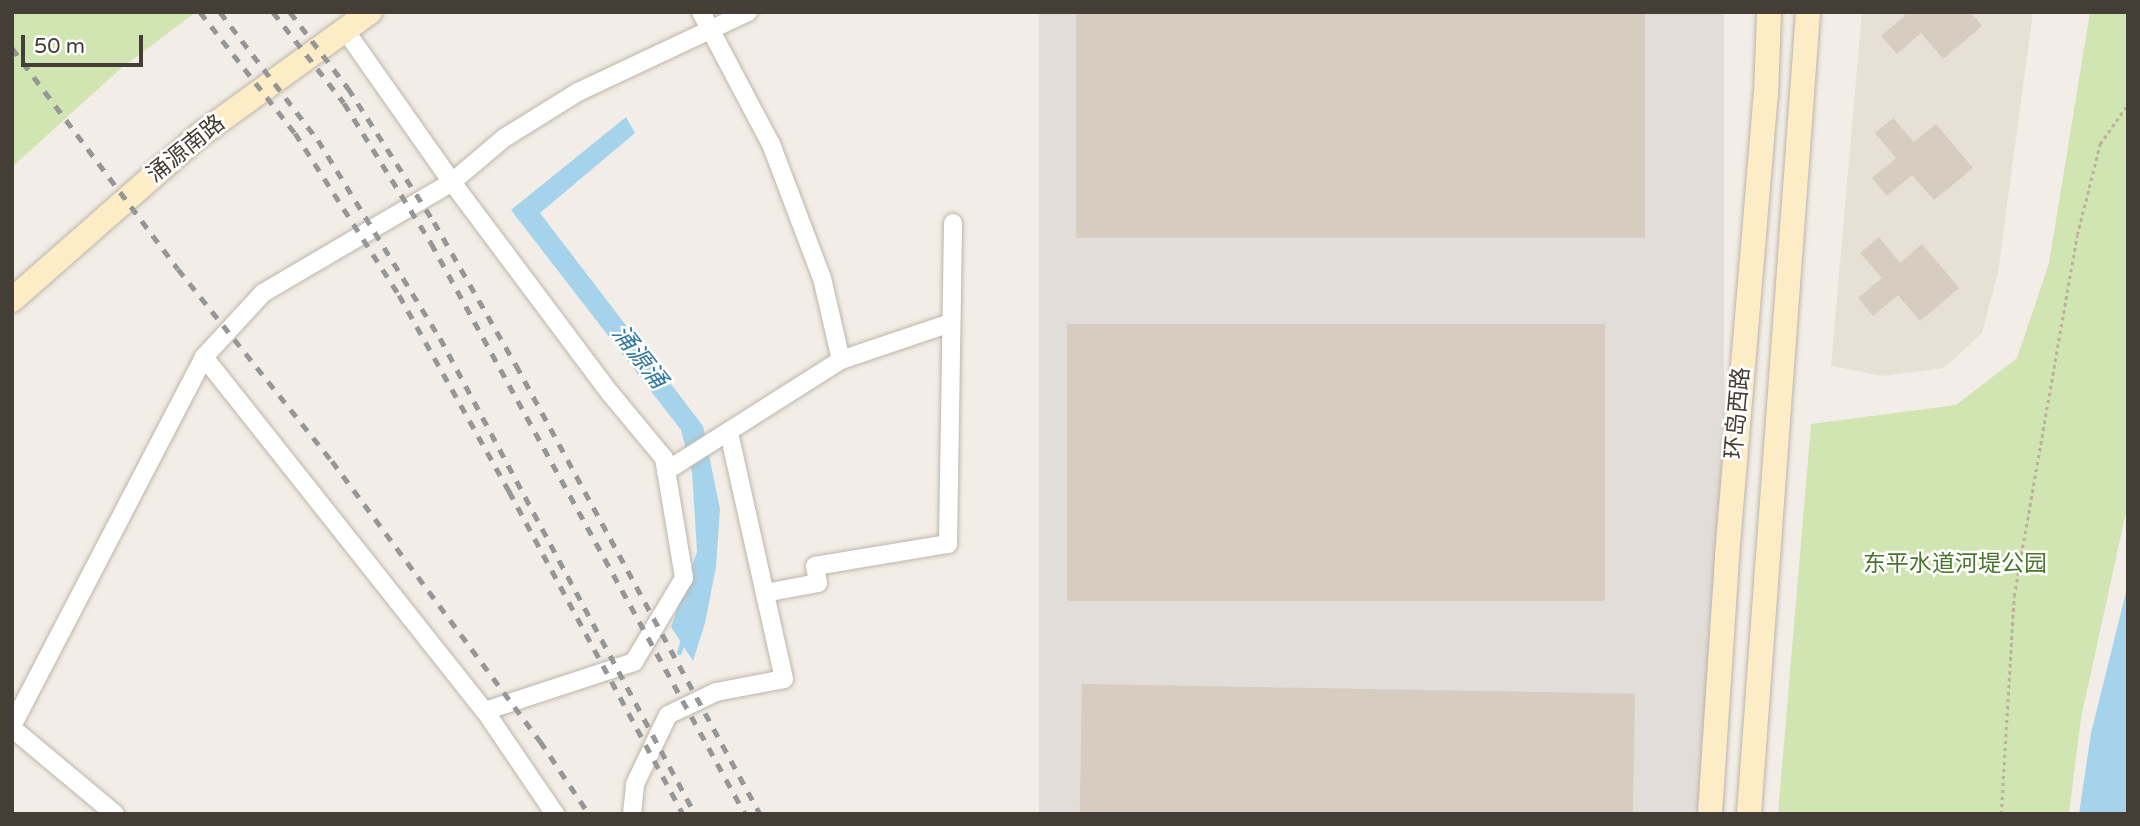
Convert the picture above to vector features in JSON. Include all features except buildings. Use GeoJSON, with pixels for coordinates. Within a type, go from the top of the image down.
{"type":"FeatureCollection","features":[{"type":"Feature","properties":{"kind":"main road","name":"涌源南路"},"geometry":{"type":"LineString","coordinates":[[12,283],[169,148],[348,21],[370,12]]}},
{"type":"Feature","properties":{"kind":"main road","name":"环岛西路"},"geometry":{"type":"LineString","coordinates":[[1710,814],[1727,556],[1766,95],[1769,12]]}},
{"type":"Feature","properties":{"kind":"main road","name":"环岛西路"},"geometry":{"type":"LineString","coordinates":[[1749,814],[1808,12]]}},
{"type":"Feature","properties":{"kind":"main road","name":"涌源南路"},"geometry":{"type":"LineString","coordinates":[[12,300],[200,135],[348,21]]}},
{"type":"Feature","properties":{"kind":"street"},"geometry":{"type":"LineString","coordinates":[[701,12],[771,144],[822,278],[841,360]]}},
{"type":"Feature","properties":{"kind":"street"},"geometry":{"type":"LineString","coordinates":[[115,814],[12,727],[204,357],[263,293],[452,182],[504,138],[578,92],[748,12]]}},
{"type":"Feature","properties":{"kind":"street"},"geometry":{"type":"LineString","coordinates":[[348,21],[452,182],[610,393],[674,467],[684,578],[635,662],[485,711]]}},
{"type":"Feature","properties":{"kind":"street"},"geometry":{"type":"LineString","coordinates":[[765,593],[818,583],[815,566],[948,544],[953,223]]}},
{"type":"Feature","properties":{"kind":"street"},"geometry":{"type":"LineString","coordinates":[[674,467],[841,360],[950,323]]}},
{"type":"Feature","properties":{"kind":"street"},"geometry":{"type":"LineString","coordinates":[[204,357],[485,711],[555,814]]}},
{"type":"Feature","properties":{"kind":"street"},"geometry":{"type":"LineString","coordinates":[[632,814],[635,784],[668,715],[716,692],[784,679],[765,593],[721,438]]}},
{"type":"Feature","properties":{"kind":"path"},"geometry":{"type":"LineString","coordinates":[[2001,814],[2014,596],[2077,234],[2100,144],[2128,104]]}},
{"type":"Feature","properties":{"kind":"shaded area"},"geometry":{"type":"Polygon","coordinates":[[[1039,12],[1724,12],[1724,814],[1039,814],[1039,12]]]}},
{"type":"Feature","properties":{"kind":"shaded area"},"geometry":{"type":"Polygon","coordinates":[[[1862,12],[2033,12],[1998,272],[1982,333],[1944,368],[1882,376],[1831,366],[1862,12]]]}},
{"type":"Feature","properties":{"kind":"green space"},"geometry":{"type":"Polygon","coordinates":[[[12,12],[196,12],[119,70],[12,167],[12,12]]]}},
{"type":"Feature","properties":{"kind":"green space","name":"东平水道河堤公园"},"geometry":{"type":"Polygon","coordinates":[[[2090,12],[2128,12],[2128,503],[2081,718],[2069,814],[1778,814],[1811,424],[1956,405],[2017,358],[2049,263],[2090,12]]]}},
{"type":"Feature","properties":{"kind":"water"},"geometry":{"type":"Polygon","coordinates":[[[626,117],[635,133],[540,213],[703,426],[720,509],[716,567],[705,623],[693,661],[671,627],[697,552],[692,472],[681,430],[511,210],[626,117]]]}},
{"type":"Feature","properties":{"kind":"water"},"geometry":{"type":"Polygon","coordinates":[[[2128,584],[2128,814],[2079,814],[2091,733],[2128,584]]]}},
{"type":"Feature","properties":{"kind":"waterway","name":"涌源涌"},"geometry":{"type":"LineString","coordinates":[[679,652],[683,639]]}},
{"type":"Feature","properties":{"kind":"railway"},"geometry":{"type":"LineString","coordinates":[[200,12],[295,133],[399,295],[509,491],[683,814]]}},
{"type":"Feature","properties":{"kind":"railway"},"geometry":{"type":"LineString","coordinates":[[220,12],[318,140],[440,338],[695,814]]}},
{"type":"Feature","properties":{"kind":"railway"},"geometry":{"type":"LineString","coordinates":[[273,12],[344,103],[431,243],[745,814]]}},
{"type":"Feature","properties":{"kind":"railway"},"geometry":{"type":"LineString","coordinates":[[290,12],[348,88],[434,222],[516,365],[760,814]]}},
{"type":"Feature","properties":{"kind":"railway"},"geometry":{"type":"LineString","coordinates":[[12,48],[178,269],[332,461],[540,741],[589,814]]}}]}
